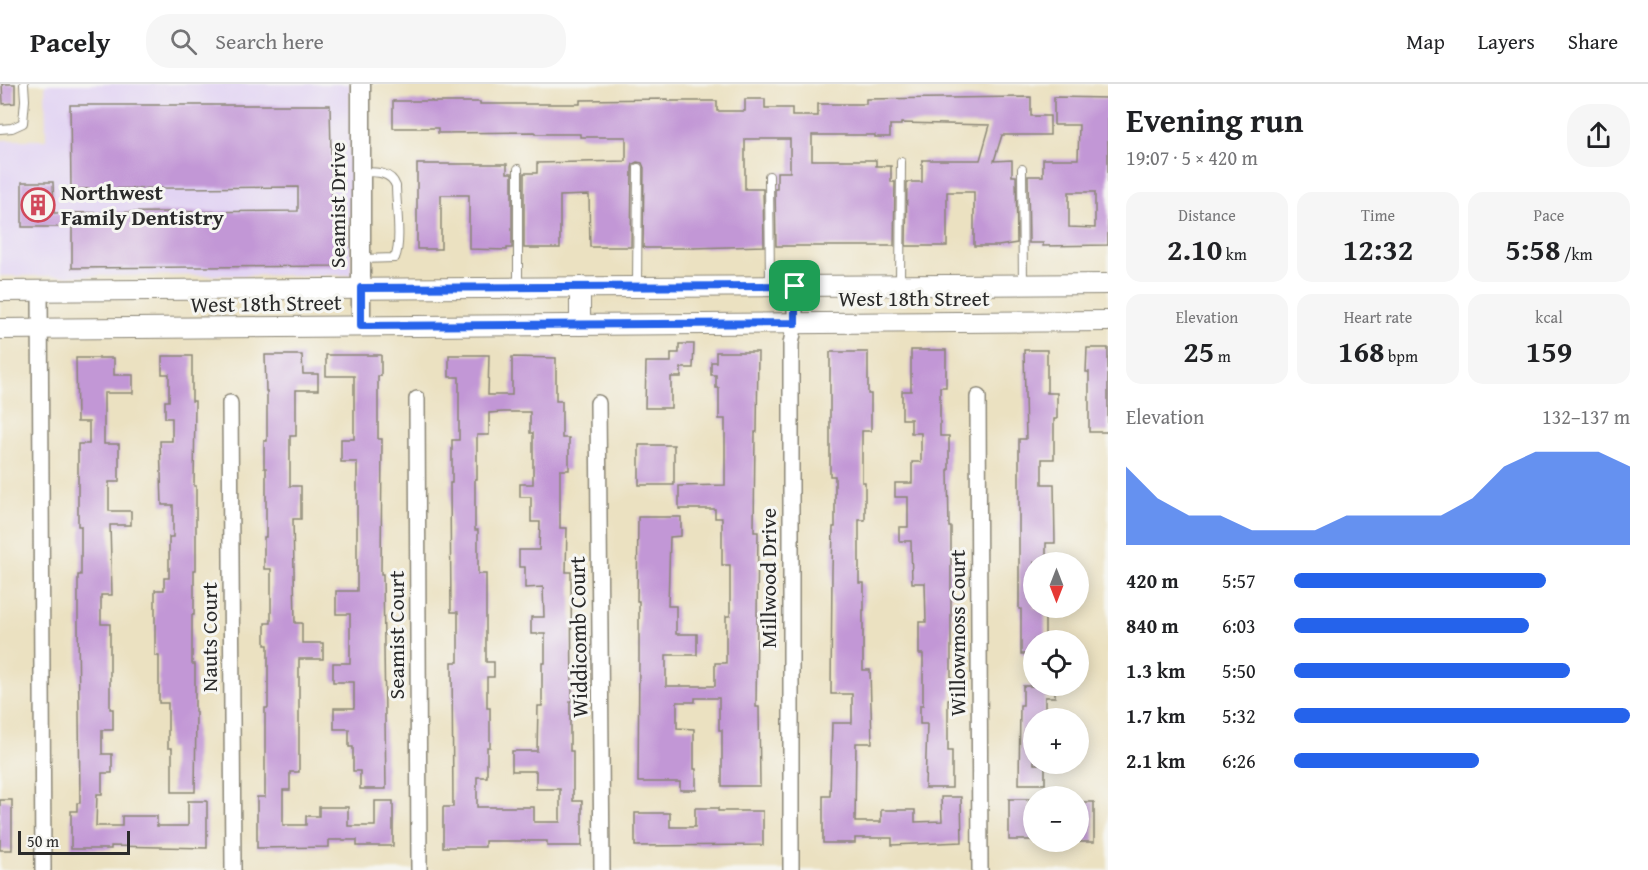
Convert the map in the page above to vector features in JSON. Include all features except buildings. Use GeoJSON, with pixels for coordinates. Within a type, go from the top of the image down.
{"type":"FeatureCollection","features":[{"type":"Feature","properties":{"kind":"main road","name":"West 18th Street"},"geometry":{"type":"LineString","coordinates":[[0,291],[1108,284]]}},
{"type":"Feature","properties":{"kind":"main road"},"geometry":{"type":"LineString","coordinates":[[580,287],[580,325]]}},
{"type":"Feature","properties":{"kind":"main road","name":"West 18th Street"},"geometry":{"type":"LineString","coordinates":[[0,329],[1108,321]]}},
{"type":"Feature","properties":{"kind":"street","name":"Seamist Drive"},"geometry":{"type":"LineString","coordinates":[[361,84],[361,326]]}},
{"type":"Feature","properties":{"kind":"street","name":"Millwood Drive"},"geometry":{"type":"LineString","coordinates":[[791,870],[791,344],[795,323],[795,286]]}},
{"type":"Feature","properties":{"kind":"street"},"geometry":{"type":"LineString","coordinates":[[40,290],[43,870]]}},
{"type":"Feature","properties":{"kind":"street","name":"Willowmoss Court"},"geometry":{"type":"LineString","coordinates":[[978,397],[980,870]]}},
{"type":"Feature","properties":{"kind":"street","name":"Seamist Court"},"geometry":{"type":"LineString","coordinates":[[417,399],[419,870]]}},
{"type":"Feature","properties":{"kind":"street","name":"Nauts Court"},"geometry":{"type":"LineString","coordinates":[[230,403],[233,870]]}},
{"type":"Feature","properties":{"kind":"street","name":"Widdicomb Court"},"geometry":{"type":"LineString","coordinates":[[598,403],[602,870]]}},
{"type":"Feature","properties":{"kind":"lane"},"geometry":{"type":"LineString","coordinates":[[0,129],[12,128],[23,123],[24,84]]}},
{"type":"Feature","properties":{"kind":"lane"},"geometry":{"type":"LineString","coordinates":[[900,285],[901,162]]}},
{"type":"Feature","properties":{"kind":"lane"},"geometry":{"type":"LineString","coordinates":[[637,286],[638,168]]}},
{"type":"Feature","properties":{"kind":"lane"},"geometry":{"type":"LineString","coordinates":[[518,169],[518,287]]}},
{"type":"Feature","properties":{"kind":"lane"},"geometry":{"type":"LineString","coordinates":[[1022,169],[1023,284]]}},
{"type":"Feature","properties":{"kind":"lane"},"geometry":{"type":"LineString","coordinates":[[361,172],[376,172],[388,175],[394,180],[398,239],[395,258],[361,259]]}},
{"type":"Feature","properties":{"kind":"lane"},"geometry":{"type":"LineString","coordinates":[[769,177],[770,286]]}},
{"type":"Feature","properties":{"kind":"shaded area"},"geometry":{"type":"Polygon","coordinates":[[[45,84],[350,84],[351,275],[0,276],[0,140],[46,140],[45,84]]]}},
{"type":"Feature","properties":{"kind":"place","name":"Northwest Family Dentistry"},"geometry":{"type":"Point","coordinates":[38,205]}},
{"type":"Feature","properties":{"kind":"route"},"geometry":{"type":"LineString","coordinates":[[795,286],[795,323],[361,326],[361,288],[795,286]]}}]}
